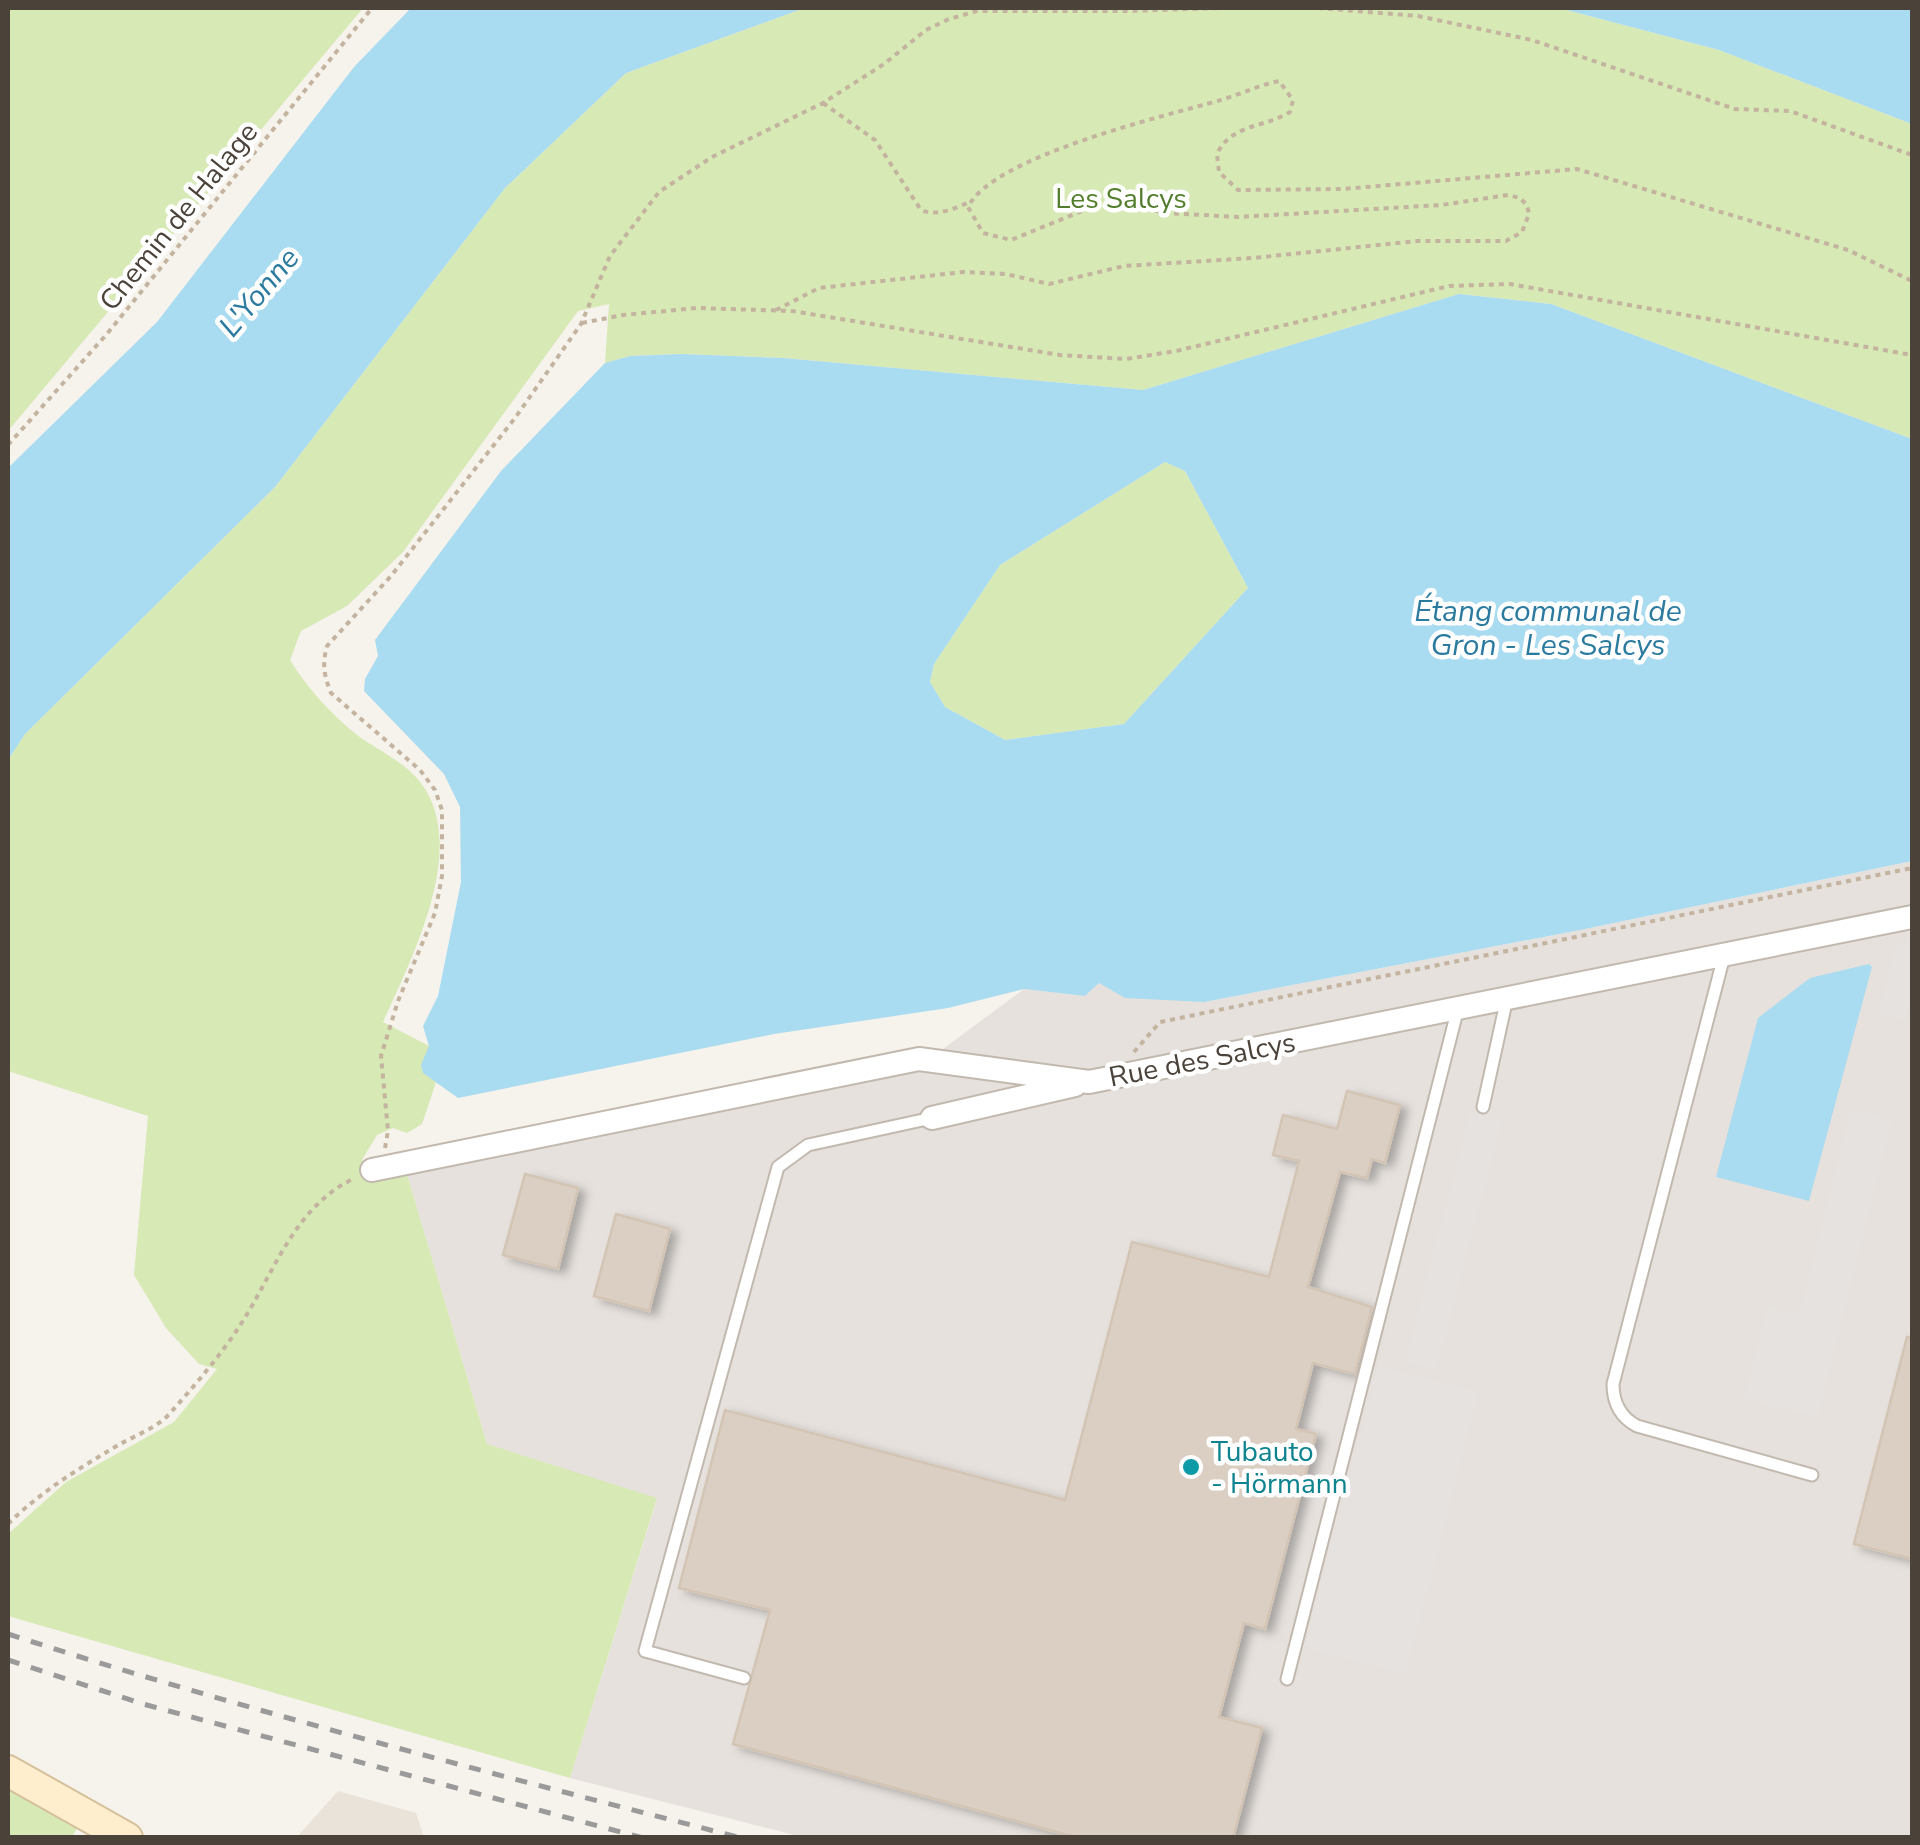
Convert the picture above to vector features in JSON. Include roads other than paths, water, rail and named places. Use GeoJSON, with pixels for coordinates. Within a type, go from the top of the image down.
{"type":"FeatureCollection","features":[{"type":"Feature","properties":{"kind":"main road"},"geometry":{"type":"LineString","coordinates":[[8,1772],[127,1838]]}},
{"type":"Feature","properties":{"kind":"street","name":"Rue des Salcys"},"geometry":{"type":"LineString","coordinates":[[372,1170],[919,1059],[1100,1080],[1912,917]]}},
{"type":"Feature","properties":{"kind":"street"},"geometry":{"type":"LineString","coordinates":[[932,1118],[1100,1080]]}},
{"type":"Feature","properties":{"kind":"lane"},"geometry":{"type":"LineString","coordinates":[[1725,954],[1613,1396],[1627,1420],[1637,1426],[1812,1475]]}},
{"type":"Feature","properties":{"kind":"lane"},"geometry":{"type":"LineString","coordinates":[[1483,1107],[1507,998]]}},
{"type":"Feature","properties":{"kind":"lane"},"geometry":{"type":"LineString","coordinates":[[1288,1679],[1458,1008]]}},
{"type":"Feature","properties":{"kind":"lane"},"geometry":{"type":"LineString","coordinates":[[744,1678],[645,1651],[778,1167],[808,1144],[932,1118]]}},
{"type":"Feature","properties":{"kind":"water","name":"L'Yonne"},"geometry":{"type":"Polygon","coordinates":[[[411,8],[817,8],[799,10],[626,73],[505,188],[275,487],[25,734],[8,760],[8,468],[157,322],[354,67],[411,8]]]}},
{"type":"Feature","properties":{"kind":"water"},"geometry":{"type":"Polygon","coordinates":[[[1559,8],[1912,8],[1912,124],[1719,50],[1559,8]]]}},
{"type":"Feature","properties":{"kind":"water","name":"Étang communal de Gron - Les Salcys"},"geometry":{"type":"Polygon","coordinates":[[[1459,294],[1551,304],[1912,439],[1912,861],[1204,1002],[1125,998],[1099,983],[1085,996],[1024,989],[948,1008],[774,1034],[458,1098],[423,1073],[421,1065],[429,1046],[423,1026],[438,996],[461,882],[460,807],[444,774],[364,691],[365,679],[378,656],[375,640],[501,471],[605,363],[630,356],[681,354],[783,358],[1143,390],[1459,294]],[[1165,462],[1000,565],[934,664],[930,682],[945,707],[1005,740],[1124,724],[1248,588],[1185,471],[1165,462]]]}},
{"type":"Feature","properties":{"kind":"water"},"geometry":{"type":"Polygon","coordinates":[[[1869,964],[1872,967],[1809,1201],[1716,1177],[1758,1018],[1810,978],[1869,964]]]}},
{"type":"Feature","properties":{"kind":"railway"},"geometry":{"type":"LineString","coordinates":[[8,1634],[281,1716],[741,1838]]}},
{"type":"Feature","properties":{"kind":"railway"},"geometry":{"type":"LineString","coordinates":[[8,1660],[143,1704],[643,1838]]}},
{"type":"Feature","properties":{"kind":"place","name":"Tubauto - Hörmann"},"geometry":{"type":"Point","coordinates":[1191,1467]}},
{"type":"Feature","properties":{"kind":"park label","name":"Les Salcys"},"geometry":{"type":"Point","coordinates":[1121,198]}}]}
